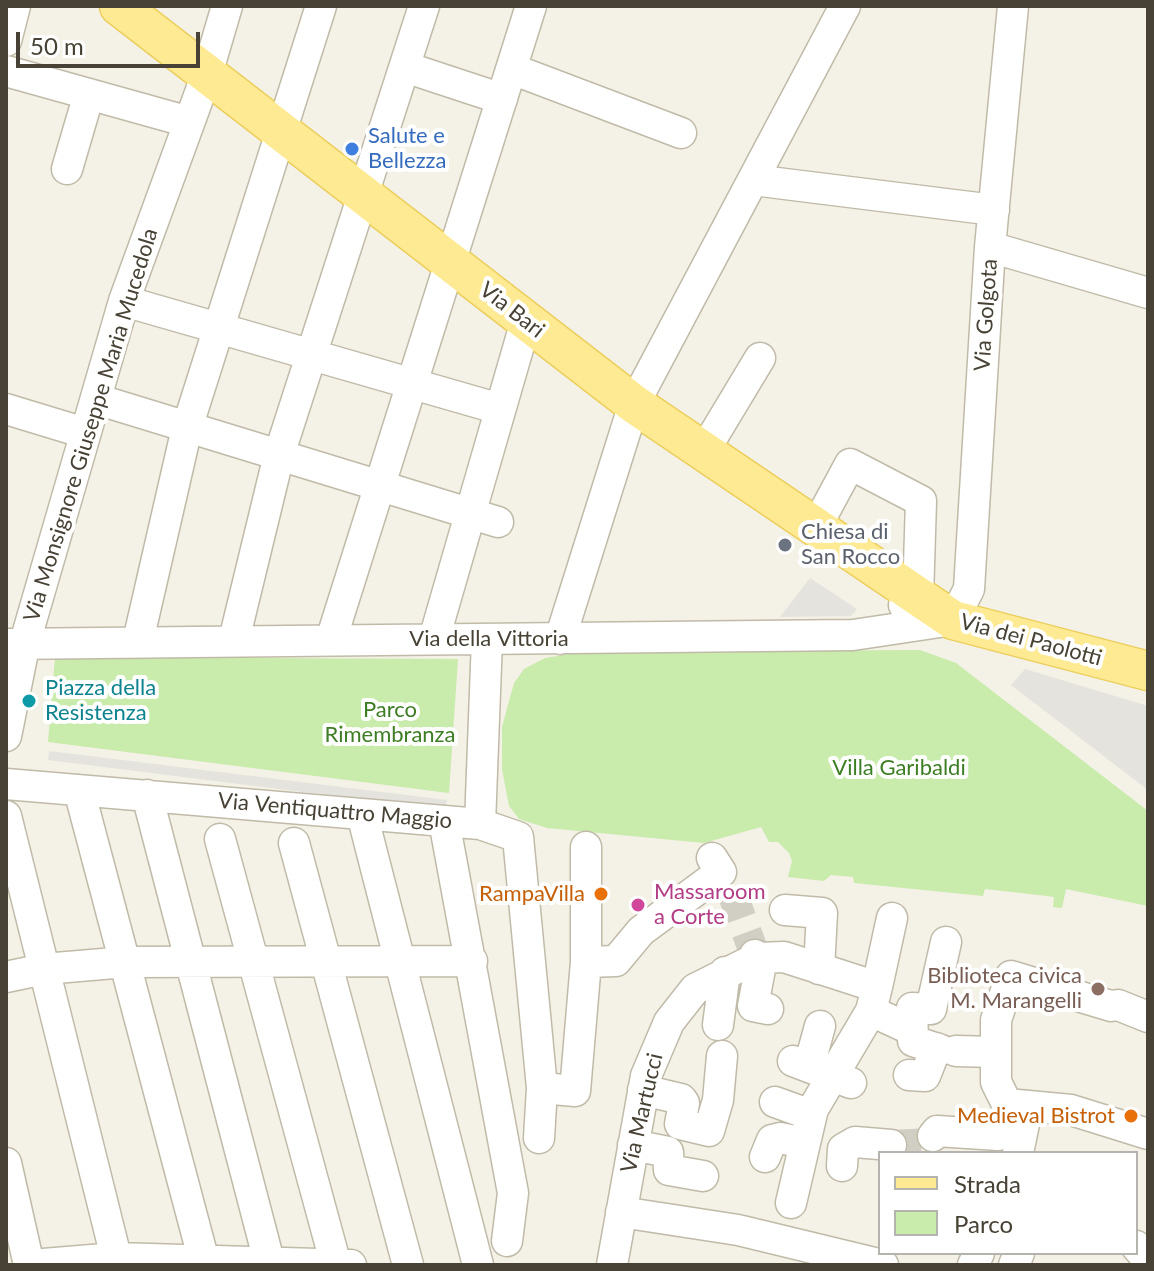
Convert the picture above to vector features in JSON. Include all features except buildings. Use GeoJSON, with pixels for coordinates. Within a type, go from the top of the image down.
{"type":"FeatureCollection","features":[{"type":"Feature","properties":{"kind":"main road","name":"Via Bari"},"geometry":{"type":"LineString","coordinates":[[119,6],[634,404],[918,597]]}},
{"type":"Feature","properties":{"kind":"main road","name":"Via dei Paolotti"},"geometry":{"type":"LineString","coordinates":[[918,597],[953,620],[1148,671]]}},
{"type":"Feature","properties":{"kind":"street"},"geometry":{"type":"LineString","coordinates":[[6,41],[15,6]]}},
{"type":"Feature","properties":{"kind":"street","name":"Via Monsignore Giuseppe Maria Mucedola"},"geometry":{"type":"LineString","coordinates":[[17,648],[124,301],[207,74],[227,6]]}},
{"type":"Feature","properties":{"kind":"street"},"geometry":{"type":"LineString","coordinates":[[138,641],[187,428],[321,6]]}},
{"type":"Feature","properties":{"kind":"street"},"geometry":{"type":"LineString","coordinates":[[234,640],[279,455],[365,198],[424,6]]}},
{"type":"Feature","properties":{"kind":"street"},"geometry":{"type":"LineString","coordinates":[[331,640],[531,6]]}},
{"type":"Feature","properties":{"kind":"street"},"geometry":{"type":"LineString","coordinates":[[560,639],[634,404],[845,6]]}},
{"type":"Feature","properties":{"kind":"street","name":"Via Golgota"},"geometry":{"type":"LineString","coordinates":[[953,620],[969,589],[990,247],[1013,6]]}},
{"type":"Feature","properties":{"kind":"street"},"geometry":{"type":"LineString","coordinates":[[405,67],[502,99]]}},
{"type":"Feature","properties":{"kind":"street"},"geometry":{"type":"LineString","coordinates":[[512,69],[681,133]]}},
{"type":"Feature","properties":{"kind":"street"},"geometry":{"type":"LineString","coordinates":[[6,71],[189,122]]}},
{"type":"Feature","properties":{"kind":"street"},"geometry":{"type":"LineString","coordinates":[[67,169],[89,94]]}},
{"type":"Feature","properties":{"kind":"street"},"geometry":{"type":"LineString","coordinates":[[753,180],[994,210]]}},
{"type":"Feature","properties":{"kind":"street"},"geometry":{"type":"LineString","coordinates":[[990,247],[1148,293]]}},
{"type":"Feature","properties":{"kind":"street"},"geometry":{"type":"LineString","coordinates":[[124,301],[500,409]]}},
{"type":"Feature","properties":{"kind":"street"},"geometry":{"type":"LineString","coordinates":[[434,639],[484,518],[500,409],[526,321]]}},
{"type":"Feature","properties":{"kind":"street"},"geometry":{"type":"LineString","coordinates":[[704,451],[760,358]]}},
{"type":"Feature","properties":{"kind":"street"},"geometry":{"type":"LineString","coordinates":[[96,399],[484,518]]}},
{"type":"Feature","properties":{"kind":"street"},"geometry":{"type":"LineString","coordinates":[[6,409],[85,433]]}},
{"type":"Feature","properties":{"kind":"street"},"geometry":{"type":"LineString","coordinates":[[816,527],[850,464],[921,501],[918,597],[853,635]]}},
{"type":"Feature","properties":{"kind":"street","name":"Via della Vittoria"},"geometry":{"type":"LineString","coordinates":[[17,648],[138,641],[853,635],[953,620]]}},
{"type":"Feature","properties":{"kind":"street","name":"Via Ventiquattro Maggio"},"geometry":{"type":"LineString","coordinates":[[6,784],[147,795],[215,821],[290,827],[362,814],[480,824],[487,639]]}},
{"type":"Feature","properties":{"kind":"street"},"geometry":{"type":"LineString","coordinates":[[6,736],[17,648]]}},
{"type":"Feature","properties":{"kind":"street"},"geometry":{"type":"LineString","coordinates":[[79,790],[204,1262]]}},
{"type":"Feature","properties":{"kind":"street"},"geometry":{"type":"LineString","coordinates":[[147,795],[188,962],[269,1263]]}},
{"type":"Feature","properties":{"kind":"street"},"geometry":{"type":"LineString","coordinates":[[362,814],[478,1265]]}},
{"type":"Feature","properties":{"kind":"street"},"geometry":{"type":"LineString","coordinates":[[6,816],[117,1262]]}},
{"type":"Feature","properties":{"kind":"street"},"geometry":{"type":"LineString","coordinates":[[215,821],[336,1265]]}},
{"type":"Feature","properties":{"kind":"street"},"geometry":{"type":"LineString","coordinates":[[444,821],[513,1193],[507,1241]]}},
{"type":"Feature","properties":{"kind":"street"},"geometry":{"type":"LineString","coordinates":[[480,824],[518,837],[542,1088],[539,1138]]}},
{"type":"Feature","properties":{"kind":"street"},"geometry":{"type":"LineString","coordinates":[[290,827],[408,1265]]}},
{"type":"Feature","properties":{"kind":"street"},"geometry":{"type":"LineString","coordinates":[[542,1088],[575,1091],[601,962],[586,847]]}},
{"type":"Feature","properties":{"kind":"street"},"geometry":{"type":"LineString","coordinates":[[601,962],[721,873]]}},
{"type":"Feature","properties":{"kind":"street"},"geometry":{"type":"LineString","coordinates":[[785,910],[822,913],[819,969]]}},
{"type":"Feature","properties":{"kind":"street"},"geometry":{"type":"LineString","coordinates":[[791,1203],[823,1072],[874,999],[892,918]]}},
{"type":"Feature","properties":{"kind":"street"},"geometry":{"type":"LineString","coordinates":[[909,1075],[925,1076],[936,1045],[912,1008],[931,1009],[946,942]]}},
{"type":"Feature","properties":{"kind":"street"},"geometry":{"type":"LineString","coordinates":[[756,957],[760,969],[753,1006],[768,1009]]}},
{"type":"Feature","properties":{"kind":"street","name":"Via Martucci"},"geometry":{"type":"LineString","coordinates":[[612,1265],[643,1090],[669,1022],[695,989],[725,972],[756,957],[784,957],[819,969],[874,999],[936,1045],[996,1052]]}},
{"type":"Feature","properties":{"kind":"street"},"geometry":{"type":"LineString","coordinates":[[6,977],[44,969],[126,962],[472,961]]}},
{"type":"Feature","properties":{"kind":"street"},"geometry":{"type":"LineString","coordinates":[[718,1025],[725,972]]}},
{"type":"Feature","properties":{"kind":"street"},"geometry":{"type":"LineString","coordinates":[[933,1136],[937,1131],[1008,1144],[1025,1119],[1007,1104],[996,1082],[996,1020],[1005,986],[1011,976],[1022,978],[1066,1003],[1148,1017]]}},
{"type":"Feature","properties":{"kind":"street"},"geometry":{"type":"LineString","coordinates":[[820,1026],[823,1072]]}},
{"type":"Feature","properties":{"kind":"street"},"geometry":{"type":"LineString","coordinates":[[643,1090],[681,1099],[684,1103],[680,1124],[709,1131],[718,1100],[722,1056]]}},
{"type":"Feature","properties":{"kind":"street"},"geometry":{"type":"LineString","coordinates":[[775,1102],[809,1122]]}},
{"type":"Feature","properties":{"kind":"street"},"geometry":{"type":"LineString","coordinates":[[1007,1104],[1071,1110],[1148,1134]]}},
{"type":"Feature","properties":{"kind":"street"},"geometry":{"type":"LineString","coordinates":[[765,1157],[772,1140],[809,1122]]}},
{"type":"Feature","properties":{"kind":"street"},"geometry":{"type":"LineString","coordinates":[[842,1166],[843,1149],[855,1142],[891,1145]]}},
{"type":"Feature","properties":{"kind":"street"},"geometry":{"type":"LineString","coordinates":[[633,1145],[668,1152],[666,1165],[669,1170],[703,1176]]}},
{"type":"Feature","properties":{"kind":"street"},"geometry":{"type":"LineString","coordinates":[[6,1163],[30,1265],[204,1262],[351,1265]]}},
{"type":"Feature","properties":{"kind":"street"},"geometry":{"type":"LineString","coordinates":[[621,1212],[657,1207],[714,1215],[873,1264]]}},
{"type":"Feature","properties":{"kind":"green space","name":"Villa Garibaldi"},"geometry":{"type":"Polygon","coordinates":[[[920,650],[956,663],[1148,811],[1148,906],[1066,889],[1062,908],[1053,907],[1054,897],[1047,896],[985,889],[983,896],[854,883],[853,877],[831,875],[824,881],[788,877],[792,861],[789,853],[778,842],[769,842],[761,827],[704,843],[547,828],[519,819],[509,806],[502,769],[502,727],[514,683],[524,669],[545,658],[582,652],[920,650]]]}},
{"type":"Feature","properties":{"kind":"green space","name":"Parco Rimembranza"},"geometry":{"type":"Polygon","coordinates":[[[55,657],[458,659],[449,793],[48,742],[55,657]]]}},
{"type":"Feature","properties":{"kind":"shaded area"},"geometry":{"type":"Polygon","coordinates":[[[810,578],[857,609],[851,616],[780,617],[810,578]]]}},
{"type":"Feature","properties":{"kind":"shaded area"},"geometry":{"type":"Polygon","coordinates":[[[1025,669],[1148,706],[1148,790],[1011,685],[1025,669]]]}},
{"type":"Feature","properties":{"kind":"shaded area"},"geometry":{"type":"Polygon","coordinates":[[[49,751],[447,800],[446,810],[48,760],[49,751]]]}},
{"type":"Feature","properties":{"kind":"tunnel"},"geometry":{"type":"LineString","coordinates":[[731,890],[755,955]]}},
{"type":"Feature","properties":{"kind":"tunnel"},"geometry":{"type":"LineString","coordinates":[[891,1145],[931,1143],[933,1136]]}},
{"type":"Feature","properties":{"kind":"place","name":"Salute e Bellezza"},"geometry":{"type":"Point","coordinates":[352,149]}},
{"type":"Feature","properties":{"kind":"place","name":"Chiesa di San Rocco"},"geometry":{"type":"Point","coordinates":[785,545]}},
{"type":"Feature","properties":{"kind":"place","name":"Piazza della Resistenza"},"geometry":{"type":"Point","coordinates":[29,701]}},
{"type":"Feature","properties":{"kind":"place","name":"RampaVilla"},"geometry":{"type":"Point","coordinates":[601,894]}},
{"type":"Feature","properties":{"kind":"place","name":"Massaroom a Corte"},"geometry":{"type":"Point","coordinates":[638,905]}},
{"type":"Feature","properties":{"kind":"place","name":"Biblioteca civica M. Marangelli"},"geometry":{"type":"Point","coordinates":[1098,989]}},
{"type":"Feature","properties":{"kind":"place","name":"Medieval Bistrot"},"geometry":{"type":"Point","coordinates":[1131,1116]}}]}
